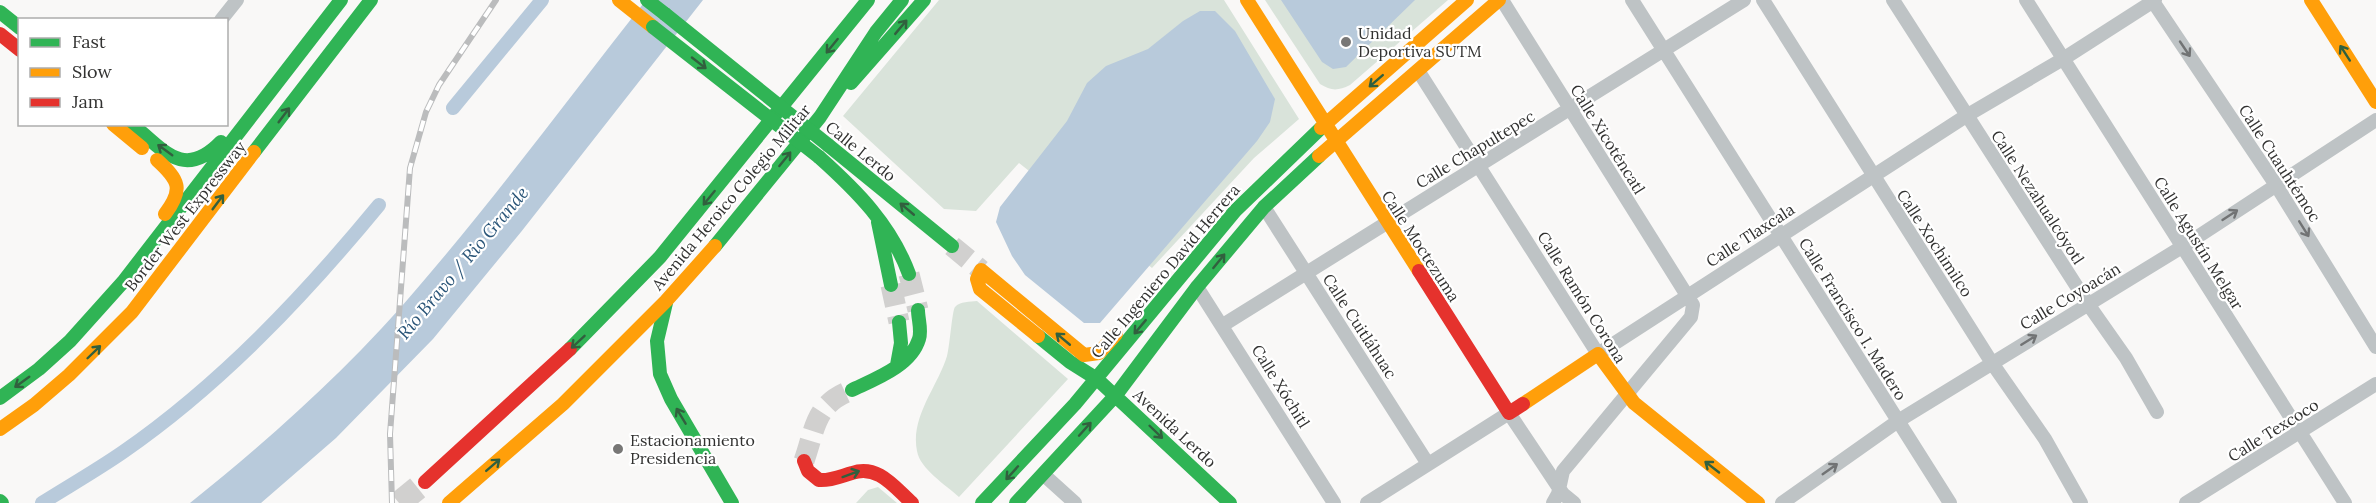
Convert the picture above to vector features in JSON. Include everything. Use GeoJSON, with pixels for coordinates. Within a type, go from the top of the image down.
{"type":"FeatureCollection","features":[{"type":"Feature","properties":{"kind":"main road"},"geometry":{"type":"LineString","coordinates":[[135,126],[177,158],[189,162],[202,161],[214,152],[331,0]]}},
{"type":"Feature","properties":{"kind":"main road","name":"Border West Expressway"},"geometry":{"type":"LineString","coordinates":[[0,398],[39,369],[70,341],[123,282],[341,0]]}},
{"type":"Feature","properties":{"kind":"main road","name":"Border West Expressway"},"geometry":{"type":"LineString","coordinates":[[0,429],[69,375],[132,312],[371,0]]}},
{"type":"Feature","properties":{"kind":"main road"},"geometry":{"type":"LineString","coordinates":[[619,0],[847,181],[875,213],[901,249],[909,273]]}},
{"type":"Feature","properties":{"kind":"main road","name":"Calle Lerdo"},"geometry":{"type":"LineString","coordinates":[[647,0],[952,246]]}},
{"type":"Feature","properties":{"kind":"main road","name":"Avenida Heroico Colegio Militar"},"geometry":{"type":"LineString","coordinates":[[426,482],[587,334],[660,257],[867,0]]}},
{"type":"Feature","properties":{"kind":"main road"},"geometry":{"type":"LineString","coordinates":[[819,117],[876,33],[902,0]]}},
{"type":"Feature","properties":{"kind":"main road","name":"Avenida Heroico Colegio Militar"},"geometry":{"type":"LineString","coordinates":[[449,503],[563,404],[666,301],[723,237],[819,117],[884,49],[924,0]]}},
{"type":"Feature","properties":{"kind":"main road","name":"Calle Moctezuma"},"geometry":{"type":"LineString","coordinates":[[1247,0],[1337,140],[1386,223],[1509,413]]}},
{"type":"Feature","properties":{"kind":"main road","name":"Calle Ingeniero David Herrera"},"geometry":{"type":"LineString","coordinates":[[982,503],[1097,379],[1210,238],[1259,185],[1467,0]]}},
{"type":"Feature","properties":{"kind":"main road","name":"Calle Ingeniero David Herrera"},"geometry":{"type":"LineString","coordinates":[[1016,503],[1116,395],[1197,287],[1263,207],[1500,0]]}},
{"type":"Feature","properties":{"kind":"main road"},"geometry":{"type":"LineString","coordinates":[[2311,0],[2376,102]]}},
{"type":"Feature","properties":{"kind":"main road"},"geometry":{"type":"LineString","coordinates":[[0,12],[18,26]]}},
{"type":"Feature","properties":{"kind":"main road"},"geometry":{"type":"LineString","coordinates":[[0,34],[18,48]]}},
{"type":"Feature","properties":{"kind":"main road"},"geometry":{"type":"LineString","coordinates":[[39,369],[52,348],[92,306],[173,204],[179,192],[178,182],[157,160],[115,126]]}},
{"type":"Feature","properties":{"kind":"main road"},"geometry":{"type":"LineString","coordinates":[[875,213],[891,285]]}},
{"type":"Feature","properties":{"kind":"main road","name":"Avenida Lerdo"},"geometry":{"type":"LineString","coordinates":[[1210,238],[1193,246],[1098,355],[1093,357],[1079,353],[981,270],[976,279],[980,289],[1070,362],[1097,379],[1116,395],[1230,503]]}},
{"type":"Feature","properties":{"kind":"main road"},"geometry":{"type":"LineString","coordinates":[[1165,297],[1185,285],[1197,287]]}},
{"type":"Feature","properties":{"kind":"main road"},"geometry":{"type":"LineString","coordinates":[[666,301],[657,341],[660,374],[671,399],[732,503]]}},
{"type":"Feature","properties":{"kind":"main road"},"geometry":{"type":"LineString","coordinates":[[852,390],[880,377],[913,350],[920,336],[918,310]]}},
{"type":"Feature","properties":{"kind":"main road"},"geometry":{"type":"LineString","coordinates":[[897,365],[901,343],[898,322]]}},
{"type":"Feature","properties":{"kind":"main road","name":"Calle Ramón Corona"},"geometry":{"type":"LineString","coordinates":[[1598,354],[1626,395],[1691,451],[1758,503]]}},
{"type":"Feature","properties":{"kind":"main road","name":"Calle Tlaxcala"},"geometry":{"type":"LineString","coordinates":[[1509,413],[1598,354]]}},
{"type":"Feature","properties":{"kind":"main road"},"geometry":{"type":"LineString","coordinates":[[804,461],[813,477],[825,481],[845,477],[856,471],[877,472],[887,478],[912,503]]}},
{"type":"Feature","properties":{"kind":"street"},"geometry":{"type":"LineString","coordinates":[[224,18],[237,0]]}},
{"type":"Feature","properties":{"kind":"street","name":"Calle Xicoténcatl"},"geometry":{"type":"LineString","coordinates":[[1500,0],[1688,295]]}},
{"type":"Feature","properties":{"kind":"street","name":"Calle Francisco I. Madero"},"geometry":{"type":"LineString","coordinates":[[1632,0],[1950,503]]}},
{"type":"Feature","properties":{"kind":"street","name":"Calle Chapultepec"},"geometry":{"type":"LineString","coordinates":[[1223,325],[1744,0]]}},
{"type":"Feature","properties":{"kind":"street","name":"Calle Xochimilco"},"geometry":{"type":"LineString","coordinates":[[1763,0],[1992,363],[2045,440],[2080,503]]}},
{"type":"Feature","properties":{"kind":"street","name":"Calle Nezahualcóyotl"},"geometry":{"type":"LineString","coordinates":[[1893,0],[2088,304],[2126,358],[2157,412]]}},
{"type":"Feature","properties":{"kind":"street","name":"Calle Agustín Melgar"},"geometry":{"type":"LineString","coordinates":[[2026,0],[2345,503]]}},
{"type":"Feature","properties":{"kind":"street","name":"Calle Tlaxcala"},"geometry":{"type":"LineString","coordinates":[[1598,354],[1966,116],[2063,59],[2154,0]]}},
{"type":"Feature","properties":{"kind":"street","name":"Calle Cuauhtémoc"},"geometry":{"type":"LineString","coordinates":[[2154,0],[2276,185],[2376,347]]}},
{"type":"Feature","properties":{"kind":"street","name":"Calle Ramón Corona"},"geometry":{"type":"LineString","coordinates":[[1419,72],[1598,354]]}},
{"type":"Feature","properties":{"kind":"street","name":"Calle Coyoacán"},"geometry":{"type":"LineString","coordinates":[[1782,503],[1899,421],[2182,247],[2376,120]]}},
{"type":"Feature","properties":{"kind":"street","name":"Calle Cuitláhuac"},"geometry":{"type":"LineString","coordinates":[[1263,207],[1428,464]]}},
{"type":"Feature","properties":{"kind":"street","name":"Calle Xóchitl"},"geometry":{"type":"LineString","coordinates":[[1197,287],[1334,503]]}},
{"type":"Feature","properties":{"kind":"street"},"geometry":{"type":"LineString","coordinates":[[1552,503],[1558,494],[1563,471],[1691,317],[1693,305],[1688,295]]}},
{"type":"Feature","properties":{"kind":"street","name":"Calle Texcoco"},"geometry":{"type":"LineString","coordinates":[[2186,503],[2376,384]]}},
{"type":"Feature","properties":{"kind":"street","name":"Calle Tlaxcala"},"geometry":{"type":"LineString","coordinates":[[1367,503],[1509,413]]}},
{"type":"Feature","properties":{"kind":"street","name":"Calle Moctezuma"},"geometry":{"type":"LineString","coordinates":[[1509,413],[1559,488],[1574,503]]}},
{"type":"Feature","properties":{"kind":"street"},"geometry":{"type":"LineString","coordinates":[[1044,475],[1074,503]]}},
{"type":"Feature","properties":{"kind":"shaded area"},"geometry":{"type":"Polygon","coordinates":[[[939,0],[1224,0],[1299,119],[1254,158],[1152,268],[1019,163],[976,211],[944,209],[843,116],[939,0]]]}},
{"type":"Feature","properties":{"kind":"shaded area","name":"Unidad Deportiva SUTM"},"geometry":{"type":"Polygon","coordinates":[[[1265,0],[1448,0],[1350,85],[1335,89],[1320,84],[1265,0]]]}},
{"type":"Feature","properties":{"kind":"shaded area"},"geometry":{"type":"Polygon","coordinates":[[[977,301],[1068,379],[959,497],[934,476],[919,458],[917,426],[947,356],[955,307],[962,303],[977,301]]]}},
{"type":"Feature","properties":{"kind":"shaded area"},"geometry":{"type":"Polygon","coordinates":[[[878,487],[897,503],[856,503],[868,490],[878,487]]]}},
{"type":"Feature","properties":{"kind":"water","name":"Río Bravo / Rio Grande"},"geometry":{"type":"Polygon","coordinates":[[[646,0],[703,0],[521,232],[433,339],[336,438],[261,503],[190,503],[310,400],[394,315],[478,215],[646,0]]]}},
{"type":"Feature","properties":{"kind":"water"},"geometry":{"type":"Polygon","coordinates":[[[1281,0],[1415,0],[1346,67],[1333,69],[1322,62],[1281,0]]]}},
{"type":"Feature","properties":{"kind":"water"},"geometry":{"type":"Polygon","coordinates":[[[1200,11],[1215,11],[1235,31],[1275,99],[1270,122],[1257,141],[1100,323],[1084,323],[1025,275],[1012,256],[996,222],[1000,207],[1067,121],[1087,83],[1106,66],[1148,49],[1183,21],[1200,11]]]}},
{"type":"Feature","properties":{"kind":"waterway"},"geometry":{"type":"LineString","coordinates":[[453,108],[542,0]]}},
{"type":"Feature","properties":{"kind":"waterway"},"geometry":{"type":"LineString","coordinates":[[42,503],[123,452],[194,398],[291,305],[379,205]]}},
{"type":"Feature","properties":{"kind":"tunnel"},"geometry":{"type":"LineString","coordinates":[[952,246],[981,270]]}},
{"type":"Feature","properties":{"kind":"tunnel"},"geometry":{"type":"LineString","coordinates":[[909,274],[918,310]]}},
{"type":"Feature","properties":{"kind":"tunnel"},"geometry":{"type":"LineString","coordinates":[[891,285],[899,322]]}},
{"type":"Feature","properties":{"kind":"tunnel"},"geometry":{"type":"LineString","coordinates":[[804,461],[815,427],[824,409],[831,402],[852,390]]}},
{"type":"Feature","properties":{"kind":"tunnel"},"geometry":{"type":"LineString","coordinates":[[399,503],[425,482]]}},
{"type":"Feature","properties":{"kind":"railway"},"geometry":{"type":"LineString","coordinates":[[392,503],[390,434],[410,168],[426,112],[439,85],[496,0]]}},
{"type":"Feature","properties":{"kind":"traffic: fast"},"geometry":{"type":"LineString","coordinates":[[0,398],[39,369],[70,341],[123,282],[341,0]]}},
{"type":"Feature","properties":{"kind":"traffic: fast"},"geometry":{"type":"LineString","coordinates":[[254,152],[371,0]]}},
{"type":"Feature","properties":{"kind":"traffic: fast"},"geometry":{"type":"LineString","coordinates":[[647,0],[665,14]]}},
{"type":"Feature","properties":{"kind":"traffic: fast"},"geometry":{"type":"LineString","coordinates":[[570,349],[660,257],[868,0]]}},
{"type":"Feature","properties":{"kind":"traffic: fast"},"geometry":{"type":"LineString","coordinates":[[715,246],[820,117],[876,32],[902,0]]}},
{"type":"Feature","properties":{"kind":"traffic: fast"},"geometry":{"type":"LineString","coordinates":[[851,83],[924,0]]}},
{"type":"Feature","properties":{"kind":"traffic: fast"},"geometry":{"type":"LineString","coordinates":[[0,12],[18,26]]}},
{"type":"Feature","properties":{"kind":"traffic: fast"},"geometry":{"type":"LineString","coordinates":[[665,14],[828,145]]}},
{"type":"Feature","properties":{"kind":"traffic: fast"},"geometry":{"type":"LineString","coordinates":[[653,27],[819,157]]}},
{"type":"Feature","properties":{"kind":"traffic: fast"},"geometry":{"type":"LineString","coordinates":[[134,126],[164,152],[185,160],[196,159],[221,142]]}},
{"type":"Feature","properties":{"kind":"traffic: fast"},"geometry":{"type":"LineString","coordinates":[[982,503],[1075,404],[1235,211],[1321,128]]}},
{"type":"Feature","properties":{"kind":"traffic: fast"},"geometry":{"type":"LineString","coordinates":[[828,145],[952,246]]}},
{"type":"Feature","properties":{"kind":"traffic: fast"},"geometry":{"type":"LineString","coordinates":[[1016,503],[1116,395],[1197,287],[1264,207],[1319,156]]}},
{"type":"Feature","properties":{"kind":"traffic: fast"},"geometry":{"type":"LineString","coordinates":[[819,157],[847,183],[883,224],[902,256],[909,274]]}},
{"type":"Feature","properties":{"kind":"traffic: fast"},"geometry":{"type":"LineString","coordinates":[[878,222],[891,285]]}},
{"type":"Feature","properties":{"kind":"traffic: fast"},"geometry":{"type":"LineString","coordinates":[[666,303],[657,341],[660,374],[671,399],[732,503]]}},
{"type":"Feature","properties":{"kind":"traffic: fast"},"geometry":{"type":"LineString","coordinates":[[852,390],[881,376],[908,357],[920,336],[918,310]]}},
{"type":"Feature","properties":{"kind":"traffic: fast"},"geometry":{"type":"LineString","coordinates":[[897,365],[901,343],[899,322]]}},
{"type":"Feature","properties":{"kind":"traffic: fast"},"geometry":{"type":"LineString","coordinates":[[1038,336],[1070,362],[1097,379],[1230,503]]}},
{"type":"Feature","properties":{"kind":"traffic: slow"},"geometry":{"type":"LineString","coordinates":[[619,0],[653,27]]}},
{"type":"Feature","properties":{"kind":"traffic: slow"},"geometry":{"type":"LineString","coordinates":[[1247,0],[1419,271]]}},
{"type":"Feature","properties":{"kind":"traffic: slow"},"geometry":{"type":"LineString","coordinates":[[1321,128],[1467,0]]}},
{"type":"Feature","properties":{"kind":"traffic: slow"},"geometry":{"type":"LineString","coordinates":[[1319,156],[1499,0]]}},
{"type":"Feature","properties":{"kind":"traffic: slow"},"geometry":{"type":"LineString","coordinates":[[2311,0],[2376,102]]}},
{"type":"Feature","properties":{"kind":"traffic: slow"},"geometry":{"type":"LineString","coordinates":[[115,126],[142,148]]}},
{"type":"Feature","properties":{"kind":"traffic: slow"},"geometry":{"type":"LineString","coordinates":[[0,429],[34,405],[69,375],[132,312],[254,152]]}},
{"type":"Feature","properties":{"kind":"traffic: slow"},"geometry":{"type":"LineString","coordinates":[[157,160],[174,179],[177,191],[165,214]]}},
{"type":"Feature","properties":{"kind":"traffic: slow"},"geometry":{"type":"LineString","coordinates":[[449,503],[563,404],[666,301],[715,246]]}},
{"type":"Feature","properties":{"kind":"traffic: slow"},"geometry":{"type":"LineString","coordinates":[[1038,336],[980,289],[977,279],[981,270],[1084,355],[1099,353],[1116,334]]}},
{"type":"Feature","properties":{"kind":"traffic: slow"},"geometry":{"type":"LineString","coordinates":[[1523,404],[1598,354],[1634,403],[1758,503]]}},
{"type":"Feature","properties":{"kind":"traffic: jam"},"geometry":{"type":"LineString","coordinates":[[0,34],[18,48]]}},
{"type":"Feature","properties":{"kind":"traffic: jam"},"geometry":{"type":"LineString","coordinates":[[1419,271],[1509,413],[1523,404]]}},
{"type":"Feature","properties":{"kind":"traffic: jam"},"geometry":{"type":"LineString","coordinates":[[425,482],[570,349]]}},
{"type":"Feature","properties":{"kind":"traffic: jam"},"geometry":{"type":"LineString","coordinates":[[804,461],[808,471],[819,480],[861,471],[878,474],[912,503]]}},
{"type":"Feature","properties":{"kind":"place","name":"Unidad Deportiva SUTM"},"geometry":{"type":"Point","coordinates":[1346,42]}},
{"type":"Feature","properties":{"kind":"place","name":"Estacionamiento Presidencia"},"geometry":{"type":"Point","coordinates":[618,449]}}]}
